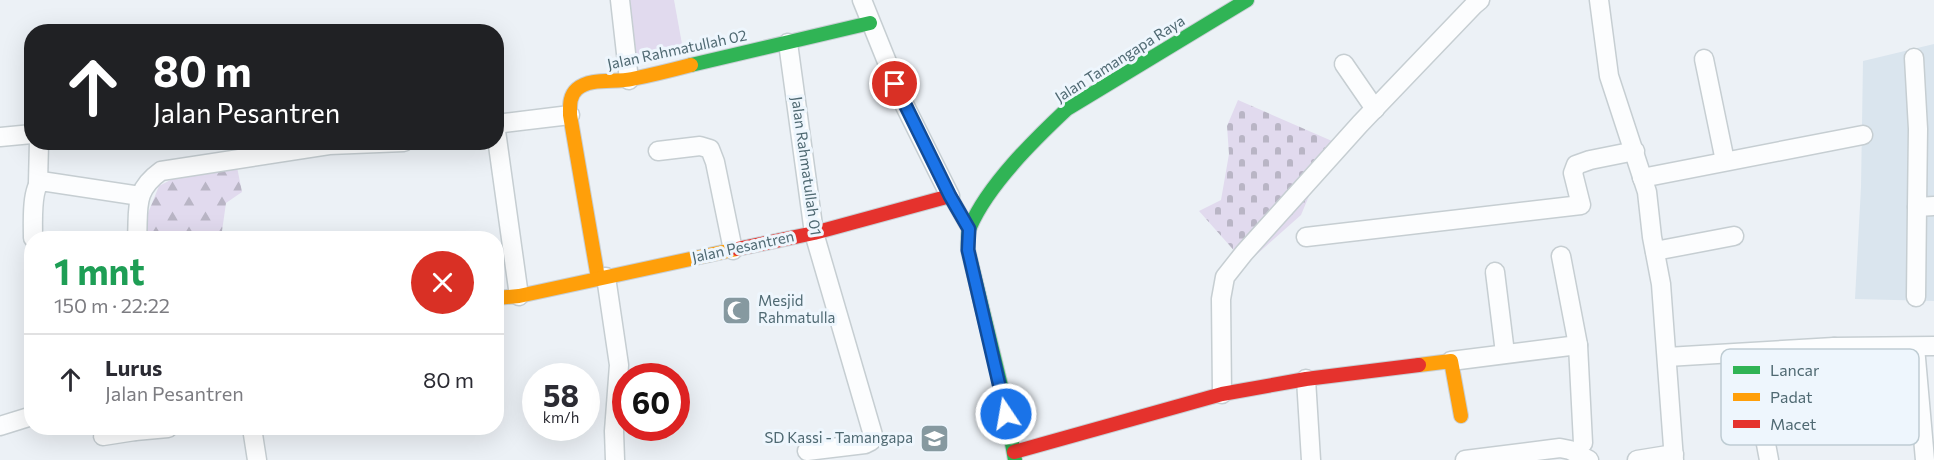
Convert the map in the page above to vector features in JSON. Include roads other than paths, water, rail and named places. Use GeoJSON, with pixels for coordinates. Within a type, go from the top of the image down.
{"type":"FeatureCollection","features":[{"type":"Feature","properties":{"kind":"street"},"geometry":{"type":"LineString","coordinates":[[620,0],[628,80]]}},
{"type":"Feature","properties":{"kind":"street"},"geometry":{"type":"LineString","coordinates":[[862,0],[904,104],[969,229],[968,250],[1003,394],[1015,456],[1222,394],[1306,379],[1578,345]]}},
{"type":"Feature","properties":{"kind":"street","name":"Jalan Tamangapa Raya"},"geometry":{"type":"LineString","coordinates":[[969,229],[990,192],[1043,132],[1067,109],[1247,0]]}},
{"type":"Feature","properties":{"kind":"street"},"geometry":{"type":"LineString","coordinates":[[1222,394],[1221,299],[1226,277],[1244,253],[1375,109],[1480,0]]}},
{"type":"Feature","properties":{"kind":"street"},"geometry":{"type":"LineString","coordinates":[[1599,0],[1609,76],[1647,192],[1661,284],[1674,457],[1637,460]]}},
{"type":"Feature","properties":{"kind":"street","name":"Jalan Rahmatullah 02"},"geometry":{"type":"LineString","coordinates":[[602,278],[570,115],[568,100],[572,93],[579,87],[590,83],[628,80],[870,23]]}},
{"type":"Feature","properties":{"kind":"street","name":"Jalan Rahmatullah 01"},"geometry":{"type":"LineString","coordinates":[[788,43],[814,233],[873,435],[871,441],[865,444],[807,451]]}},
{"type":"Feature","properties":{"kind":"street"},"geometry":{"type":"LineString","coordinates":[[1914,58],[1926,207],[1916,297]]}},
{"type":"Feature","properties":{"kind":"street"},"geometry":{"type":"LineString","coordinates":[[1704,59],[1725,160]]}},
{"type":"Feature","properties":{"kind":"street"},"geometry":{"type":"LineString","coordinates":[[1344,64],[1375,109]]}},
{"type":"Feature","properties":{"kind":"street"},"geometry":{"type":"LineString","coordinates":[[504,123],[570,115]]}},
{"type":"Feature","properties":{"kind":"street"},"geometry":{"type":"LineString","coordinates":[[0,137],[24,135]]}},
{"type":"Feature","properties":{"kind":"street"},"geometry":{"type":"LineString","coordinates":[[1642,178],[1725,160],[1863,135]]}},
{"type":"Feature","properties":{"kind":"street"},"geometry":{"type":"LineString","coordinates":[[658,151],[700,146],[710,149],[715,162],[733,249]]}},
{"type":"Feature","properties":{"kind":"street"},"geometry":{"type":"LineString","coordinates":[[33,231],[39,150]]}},
{"type":"Feature","properties":{"kind":"street"},"geometry":{"type":"LineString","coordinates":[[138,231],[140,196],[143,187],[161,171],[297,150]]}},
{"type":"Feature","properties":{"kind":"street"},"geometry":{"type":"LineString","coordinates":[[499,150],[519,296]]}},
{"type":"Feature","properties":{"kind":"street"},"geometry":{"type":"LineString","coordinates":[[1306,237],[1581,204],[1574,174],[1576,165],[1590,160],[1635,152]]}},
{"type":"Feature","properties":{"kind":"street"},"geometry":{"type":"LineString","coordinates":[[38,183],[46,180],[140,196]]}},
{"type":"Feature","properties":{"kind":"street","name":"Jalan Pesantren"},"geometry":{"type":"LineString","coordinates":[[504,297],[814,233],[950,196]]}},
{"type":"Feature","properties":{"kind":"street"},"geometry":{"type":"LineString","coordinates":[[1655,251],[1734,236]]}},
{"type":"Feature","properties":{"kind":"street"},"geometry":{"type":"LineString","coordinates":[[1560,256],[1578,345],[1583,442]]}},
{"type":"Feature","properties":{"kind":"street"},"geometry":{"type":"LineString","coordinates":[[1495,272],[1505,353]]}},
{"type":"Feature","properties":{"kind":"street"},"geometry":{"type":"LineString","coordinates":[[602,278],[618,365],[614,431],[615,460]]}},
{"type":"Feature","properties":{"kind":"street"},"geometry":{"type":"LineString","coordinates":[[1796,349],[1934,346]]}},
{"type":"Feature","properties":{"kind":"street"},"geometry":{"type":"LineString","coordinates":[[1667,357],[1721,355]]}},
{"type":"Feature","properties":{"kind":"street"},"geometry":{"type":"LineString","coordinates":[[1451,361],[1461,416]]}},
{"type":"Feature","properties":{"kind":"street"},"geometry":{"type":"LineString","coordinates":[[1306,379],[1311,460]]}},
{"type":"Feature","properties":{"kind":"street"},"geometry":{"type":"LineString","coordinates":[[1919,392],[1925,460]]}},
{"type":"Feature","properties":{"kind":"street"},"geometry":{"type":"LineString","coordinates":[[0,426],[24,418]]}},
{"type":"Feature","properties":{"kind":"street"},"geometry":{"type":"LineString","coordinates":[[104,436],[108,435]]}},
{"type":"Feature","properties":{"kind":"street"},"geometry":{"type":"LineString","coordinates":[[253,435],[257,460]]}},
{"type":"Feature","properties":{"kind":"street"},"geometry":{"type":"LineString","coordinates":[[1765,445],[1768,460]]}},
{"type":"Feature","properties":{"kind":"street"},"geometry":{"type":"LineString","coordinates":[[1465,460],[1560,448],[1570,450],[1589,460]]}},
{"type":"Feature","properties":{"kind":"place","name":"Mesjid Rahmatulla"},"geometry":{"type":"Point","coordinates":[737,310]}},
{"type":"Feature","properties":{"kind":"place","name":"SD Kassi - Tamangapa"},"geometry":{"type":"Point","coordinates":[934,438]}}]}
